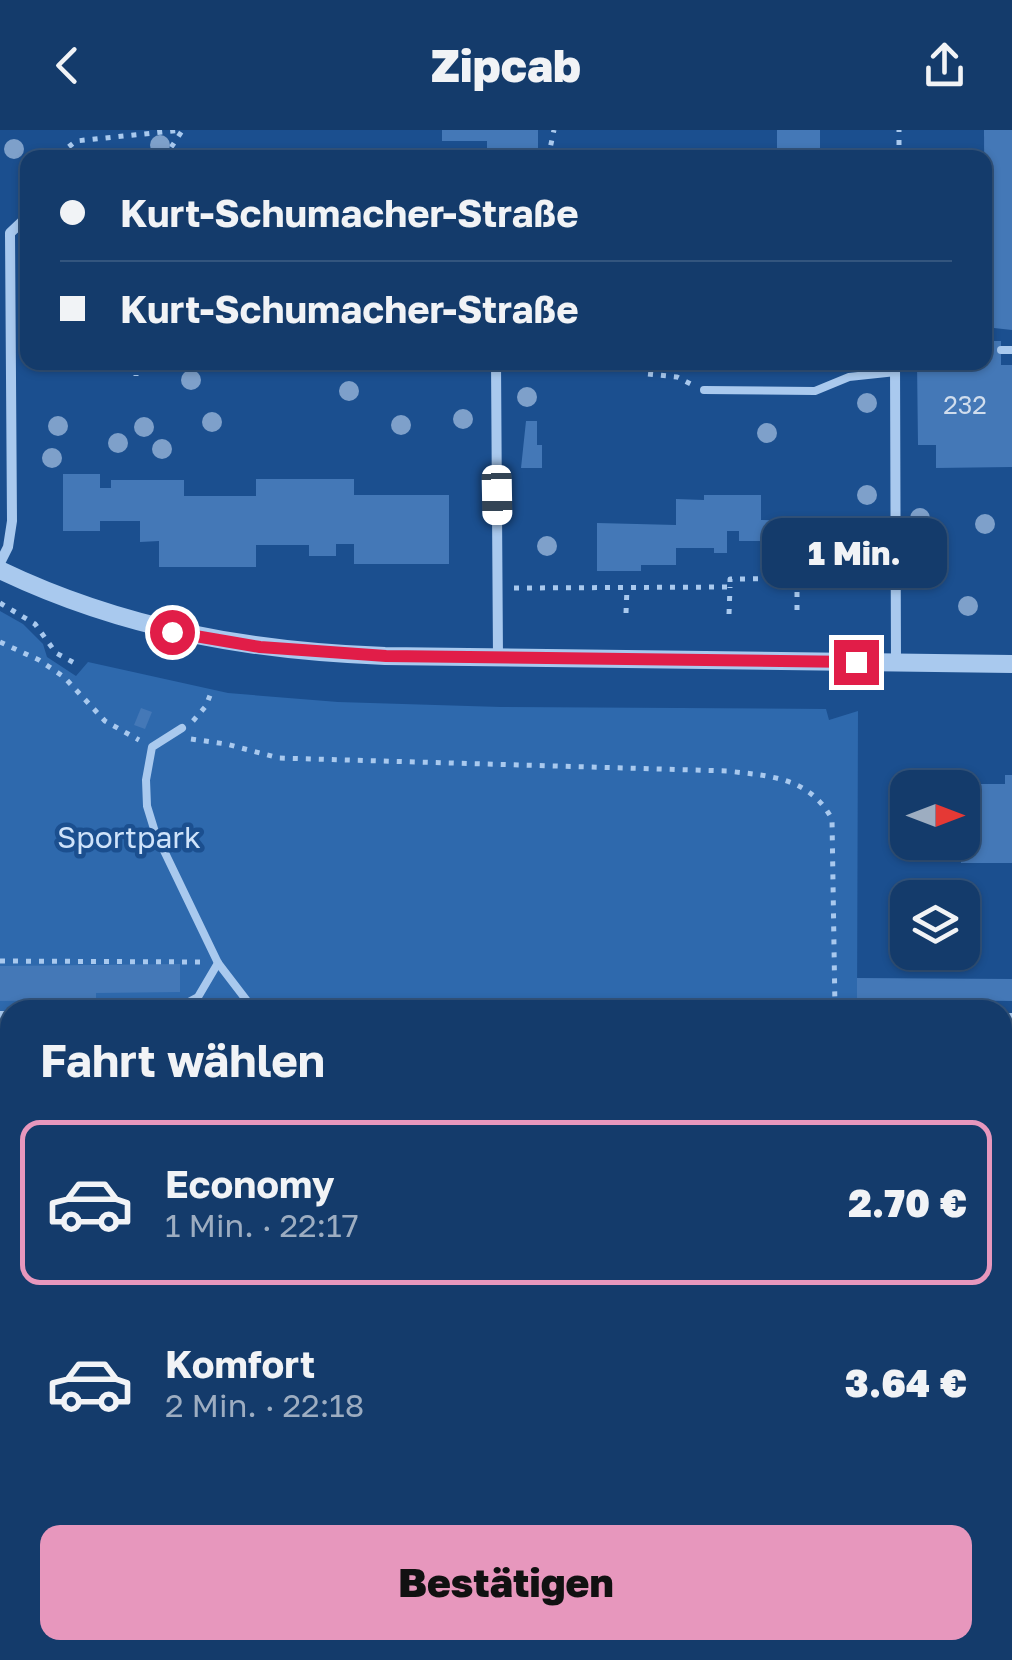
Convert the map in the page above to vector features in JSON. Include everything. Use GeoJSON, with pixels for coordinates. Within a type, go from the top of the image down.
{"type":"FeatureCollection","features":[{"type":"Feature","properties":{"kind":"street"},"geometry":{"type":"LineString","coordinates":[[20,224],[10,233],[12,521],[0,567],[104,614],[215,640],[336,654],[1012,664]]}},
{"type":"Feature","properties":{"kind":"street"},"geometry":{"type":"LineString","coordinates":[[496,370],[498,657]]}},
{"type":"Feature","properties":{"kind":"street"},"geometry":{"type":"LineString","coordinates":[[896,370],[896,662]]}},
{"type":"Feature","properties":{"kind":"lane"},"geometry":{"type":"LineString","coordinates":[[704,390],[815,391],[849,377],[886,370]]}},
{"type":"Feature","properties":{"kind":"lane"},"geometry":{"type":"LineString","coordinates":[[182,728],[152,747],[146,780],[147,806],[155,832],[218,962],[246,1000]]}},
{"type":"Feature","properties":{"kind":"lane"},"geometry":{"type":"LineString","coordinates":[[192,1000],[218,962]]}},
{"type":"Feature","properties":{"kind":"path"},"geometry":{"type":"LineString","coordinates":[[67,150],[70,143],[97,134],[182,130]]}},
{"type":"Feature","properties":{"kind":"path"},"geometry":{"type":"LineString","coordinates":[[136,370],[136,376]]}},
{"type":"Feature","properties":{"kind":"path"},"geometry":{"type":"LineString","coordinates":[[648,374],[677,377],[704,390]]}},
{"type":"Feature","properties":{"kind":"path"},"geometry":{"type":"LineString","coordinates":[[729,614],[730,579],[883,578]]}},
{"type":"Feature","properties":{"kind":"path"},"geometry":{"type":"LineString","coordinates":[[797,579],[797,614]]}},
{"type":"Feature","properties":{"kind":"path"},"geometry":{"type":"LineString","coordinates":[[513,588],[730,587]]}},
{"type":"Feature","properties":{"kind":"path"},"geometry":{"type":"LineString","coordinates":[[626,613],[627,588]]}},
{"type":"Feature","properties":{"kind":"path"},"geometry":{"type":"LineString","coordinates":[[0,603],[36,624],[56,652],[80,666]]}},
{"type":"Feature","properties":{"kind":"path"},"geometry":{"type":"LineString","coordinates":[[0,642],[40,660],[64,678],[105,721],[152,747]]}},
{"type":"Feature","properties":{"kind":"path"},"geometry":{"type":"LineString","coordinates":[[182,728],[206,706],[212,690]]}},
{"type":"Feature","properties":{"kind":"path"},"geometry":{"type":"LineString","coordinates":[[167,736],[226,744],[279,758],[726,771],[768,776],[804,787],[822,800],[832,819],[835,1000]]}},
{"type":"Feature","properties":{"kind":"path"},"geometry":{"type":"LineString","coordinates":[[0,961],[218,962]]}},
{"type":"Feature","properties":{"kind":"green space","name":"Sportpark"},"geometry":{"type":"Polygon","coordinates":[[[0,611],[23,624],[43,644],[47,657],[76,676],[88,662],[228,693],[338,702],[826,709],[829,720],[858,711],[857,1000],[0,1000],[0,611]]]}},
{"type":"Feature","properties":{"kind":"building"},"geometry":{"type":"Polygon","coordinates":[[[442,130],[538,130],[538,150],[487,150],[487,141],[442,141],[442,130]]]}},
{"type":"Feature","properties":{"kind":"building"},"geometry":{"type":"Polygon","coordinates":[[[777,130],[820,130],[820,149],[777,150],[777,130]]]}},
{"type":"Feature","properties":{"kind":"building"},"geometry":{"type":"Polygon","coordinates":[[[984,130],[1012,130],[1012,330],[992,328],[992,150],[984,150],[984,130]]]}},
{"type":"Feature","properties":{"kind":"building"},"geometry":{"type":"Polygon","coordinates":[[[992,341],[1001,341],[1001,365],[1012,365],[1012,467],[936,468],[936,445],[918,445],[917,370],[992,370],[992,341]]]}},
{"type":"Feature","properties":{"kind":"building"},"geometry":{"type":"Polygon","coordinates":[[[526,421],[537,421],[542,468],[521,468],[526,421]]]}},
{"type":"Feature","properties":{"kind":"building"},"geometry":{"type":"Polygon","coordinates":[[[63,474],[100,474],[100,488],[111,488],[111,480],[184,480],[184,496],[256,496],[256,479],[354,479],[354,495],[449,495],[449,564],[354,564],[354,544],[336,544],[336,556],[309,556],[309,545],[256,545],[256,567],[159,567],[159,541],[140,542],[140,521],[100,521],[100,531],[63,531],[63,474]]]}},
{"type":"Feature","properties":{"kind":"building"},"geometry":{"type":"Polygon","coordinates":[[[704,495],[761,495],[761,520],[840,522],[840,562],[805,562],[805,568],[761,569],[761,541],[739,541],[739,531],[727,531],[727,553],[714,553],[714,548],[676,548],[676,565],[641,565],[641,571],[597,571],[597,523],[676,525],[676,499],[704,500],[704,495]]]}},
{"type":"Feature","properties":{"kind":"building"},"geometry":{"type":"Polygon","coordinates":[[[141,708],[152,712],[145,729],[134,725],[141,708]]]}},
{"type":"Feature","properties":{"kind":"building"},"geometry":{"type":"Polygon","coordinates":[[[1005,775],[1012,775],[1012,863],[961,863],[980,860],[980,784],[1005,784],[1005,775]]]}},
{"type":"Feature","properties":{"kind":"building"},"geometry":{"type":"Polygon","coordinates":[[[180,964],[180,992],[96,993],[96,1000],[0,1000],[0,966],[180,964]]]}},
{"type":"Feature","properties":{"kind":"building"},"geometry":{"type":"Polygon","coordinates":[[[857,978],[1012,979],[1012,1000],[857,999],[857,978]]]}},
{"type":"Feature","properties":{"kind":"route"},"geometry":{"type":"LineString","coordinates":[[172,632],[260,647],[336,654],[856,662]]}}]}
